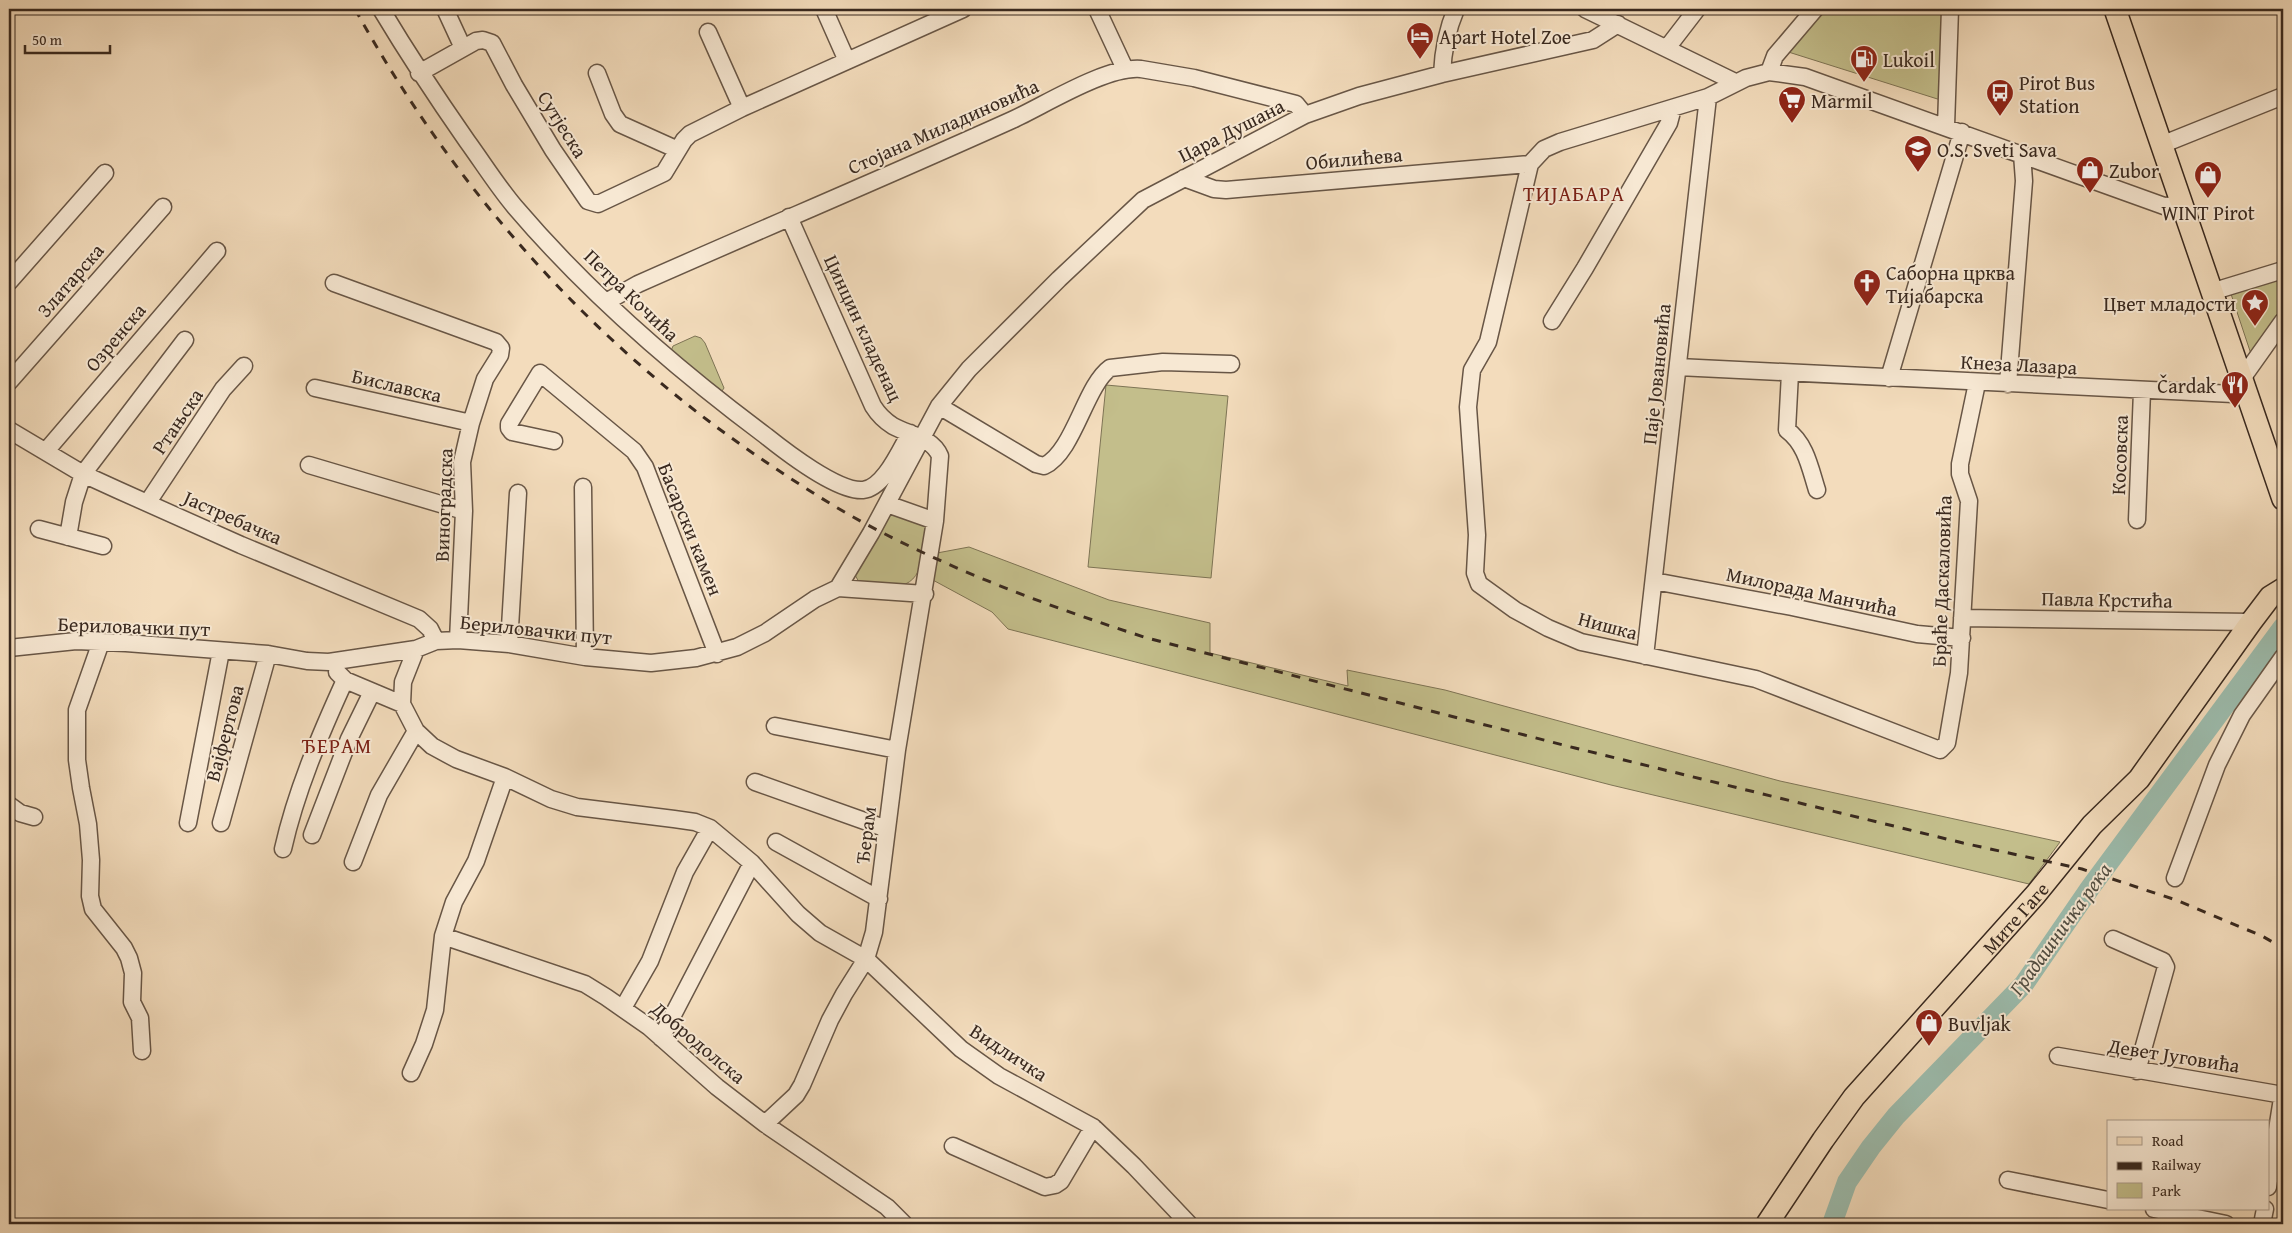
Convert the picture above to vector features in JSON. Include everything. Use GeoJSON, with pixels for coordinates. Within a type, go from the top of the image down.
{"type":"FeatureCollection","features":[{"type":"Feature","properties":{"kind":"main road"},"geometry":{"type":"LineString","coordinates":[[2115,9],[2283,499]]}},
{"type":"Feature","properties":{"kind":"main road","name":"Мите Гаге"},"geometry":{"type":"LineString","coordinates":[[1766,1224],[1854,1097],[2036,894],[2092,825],[2139,779],[2270,597],[2283,589]]}},
{"type":"Feature","properties":{"kind":"main road"},"geometry":{"type":"LineString","coordinates":[[2256,616],[2283,602]]}},
{"type":"Feature","properties":{"kind":"street","name":"Петра Кочића"},"geometry":{"type":"LineString","coordinates":[[381,9],[419,72],[514,206],[641,336],[707,392],[794,458],[849,489],[862,490],[873,488],[916,435]]}},
{"type":"Feature","properties":{"kind":"street"},"geometry":{"type":"LineString","coordinates":[[444,9],[463,48]]}},
{"type":"Feature","properties":{"kind":"street"},"geometry":{"type":"LineString","coordinates":[[824,9],[847,61]]}},
{"type":"Feature","properties":{"kind":"street"},"geometry":{"type":"LineString","coordinates":[[1097,9],[1125,69]]}},
{"type":"Feature","properties":{"kind":"street"},"geometry":{"type":"LineString","coordinates":[[1442,74],[1442,57],[1449,27],[1456,9]]}},
{"type":"Feature","properties":{"kind":"street"},"geometry":{"type":"LineString","coordinates":[[1584,9],[1735,82]]}},
{"type":"Feature","properties":{"kind":"street"},"geometry":{"type":"LineString","coordinates":[[1667,48],[1697,9]]}},
{"type":"Feature","properties":{"kind":"street"},"geometry":{"type":"LineString","coordinates":[[1770,72],[1775,56],[1815,9]]}},
{"type":"Feature","properties":{"kind":"street"},"geometry":{"type":"LineString","coordinates":[[1946,126],[1950,9]]}},
{"type":"Feature","properties":{"kind":"street","name":"Сутјеска"},"geometry":{"type":"LineString","coordinates":[[419,72],[463,48],[483,40],[494,45],[514,86],[553,150],[591,203],[598,204],[664,173],[690,134],[742,108],[959,10]]}},
{"type":"Feature","properties":{"kind":"street","name":"Цара Душана"},"geometry":{"type":"LineString","coordinates":[[916,435],[969,369],[1143,200],[1305,115],[1359,96],[1442,74],[1594,40],[1618,24]]}},
{"type":"Feature","properties":{"kind":"street"},"geometry":{"type":"LineString","coordinates":[[708,32],[742,108]]}},
{"type":"Feature","properties":{"kind":"street","name":"Стојана Миладиновића"},"geometry":{"type":"LineString","coordinates":[[606,302],[638,284],[1014,119],[1080,87],[1125,69],[1141,69],[1242,90],[1296,104],[1305,115]]}},
{"type":"Feature","properties":{"kind":"street"},"geometry":{"type":"LineString","coordinates":[[1530,164],[1544,149],[1560,142],[1708,97],[1735,82],[1770,72],[1805,77],[1946,126],[2164,206],[2182,205]]}},
{"type":"Feature","properties":{"kind":"street"},"geometry":{"type":"LineString","coordinates":[[597,73],[614,118],[620,124],[678,150]]}},
{"type":"Feature","properties":{"kind":"street"},"geometry":{"type":"LineString","coordinates":[[2161,145],[2283,96]]}},
{"type":"Feature","properties":{"kind":"street","name":"Паје Јовановића"},"geometry":{"type":"LineString","coordinates":[[1645,656],[1708,97]]}},
{"type":"Feature","properties":{"kind":"street"},"geometry":{"type":"LineString","coordinates":[[1552,321],[1669,123],[1673,108]]}},
{"type":"Feature","properties":{"kind":"street"},"geometry":{"type":"LineString","coordinates":[[1889,378],[1962,132]]}},
{"type":"Feature","properties":{"kind":"street"},"geometry":{"type":"LineString","coordinates":[[2008,384],[2024,182],[2022,154]]}},
{"type":"Feature","properties":{"kind":"street","name":"Обилићева"},"geometry":{"type":"LineString","coordinates":[[1184,178],[1214,189],[1226,190],[1530,164]]}},
{"type":"Feature","properties":{"kind":"street","name":"Нишка"},"geometry":{"type":"LineString","coordinates":[[1530,164],[1488,342],[1472,370],[1468,407],[1476,512],[1476,580],[1483,588],[1515,610],[1566,636],[1592,645],[1756,679],[1940,750]]}},
{"type":"Feature","properties":{"kind":"street"},"geometry":{"type":"LineString","coordinates":[[9,282],[105,173]]}},
{"type":"Feature","properties":{"kind":"street","name":"Златарска"},"geometry":{"type":"LineString","coordinates":[[9,382],[163,207]]}},
{"type":"Feature","properties":{"kind":"street","name":"Цинцин кладенац"},"geometry":{"type":"LineString","coordinates":[[788,217],[873,406],[889,423],[916,435]]}},
{"type":"Feature","properties":{"kind":"street","name":"Озренска"},"geometry":{"type":"LineString","coordinates":[[46,451],[217,251]]}},
{"type":"Feature","properties":{"kind":"street"},"geometry":{"type":"LineString","coordinates":[[2211,292],[2283,270]]}},
{"type":"Feature","properties":{"kind":"street","name":"Виноградска"},"geometry":{"type":"LineString","coordinates":[[334,283],[499,344],[500,355],[485,379],[471,423],[462,462],[464,510],[458,640]]}},
{"type":"Feature","properties":{"kind":"street"},"geometry":{"type":"LineString","coordinates":[[2243,386],[2283,320]]}},
{"type":"Feature","properties":{"kind":"street"},"geometry":{"type":"LineString","coordinates":[[68,537],[74,502],[83,474],[185,340]]}},
{"type":"Feature","properties":{"kind":"street"},"geometry":{"type":"LineString","coordinates":[[939,406],[1036,464],[1044,466],[1056,458],[1102,375],[1110,368],[1163,362],[1231,364]]}},
{"type":"Feature","properties":{"kind":"street","name":"Ртањска"},"geometry":{"type":"LineString","coordinates":[[148,502],[223,389],[244,366]]}},
{"type":"Feature","properties":{"kind":"street","name":"Кнеза Лазара"},"geometry":{"type":"LineString","coordinates":[[1678,367],[2142,391],[2233,394],[2243,386]]}},
{"type":"Feature","properties":{"kind":"street","name":"Басарски камен"},"geometry":{"type":"LineString","coordinates":[[554,441],[512,432],[509,428],[540,373],[634,451],[645,468],[717,654]]}},
{"type":"Feature","properties":{"kind":"street"},"geometry":{"type":"LineString","coordinates":[[1790,373],[1787,430],[1798,438],[1817,490]]}},
{"type":"Feature","properties":{"kind":"street","name":"Браће Даскаловића"},"geometry":{"type":"LineString","coordinates":[[1940,750],[1947,744],[1959,673],[1969,501],[1960,474],[1960,464],[1977,383]]}},
{"type":"Feature","properties":{"kind":"street","name":"Биславска"},"geometry":{"type":"LineString","coordinates":[[315,388],[471,423]]}},
{"type":"Feature","properties":{"kind":"street","name":"Косовска"},"geometry":{"type":"LineString","coordinates":[[2137,520],[2142,391]]}},
{"type":"Feature","properties":{"kind":"street","name":"Јастребачка"},"geometry":{"type":"LineString","coordinates":[[9,430],[83,474],[241,545],[419,619],[430,629],[436,641]]}},
{"type":"Feature","properties":{"kind":"street"},"geometry":{"type":"LineString","coordinates":[[838,588],[887,504],[916,435],[935,448],[940,456],[935,521],[887,504]]}},
{"type":"Feature","properties":{"kind":"street"},"geometry":{"type":"LineString","coordinates":[[309,466],[464,510]]}},
{"type":"Feature","properties":{"kind":"street"},"geometry":{"type":"LineString","coordinates":[[583,487],[585,657]]}},
{"type":"Feature","properties":{"kind":"street"},"geometry":{"type":"LineString","coordinates":[[509,644],[518,493]]}},
{"type":"Feature","properties":{"kind":"street","name":"Ђерам"},"geometry":{"type":"LineString","coordinates":[[765,1124],[799,1090],[839,1002],[866,959],[874,932],[898,750],[935,521]]}},
{"type":"Feature","properties":{"kind":"street"},"geometry":{"type":"LineString","coordinates":[[39,529],[103,546]]}},
{"type":"Feature","properties":{"kind":"street","name":"Милорада Манчића"},"geometry":{"type":"LineString","coordinates":[[1654,581],[1792,607],[1917,634],[1962,638]]}},
{"type":"Feature","properties":{"kind":"street","name":"Бериловачки пут"},"geometry":{"type":"LineString","coordinates":[[9,648],[52,643],[102,642],[268,654],[329,662],[416,649],[436,641],[458,640],[509,644],[585,657],[651,663],[688,660],[717,654],[765,633],[815,599],[838,588],[924,594]]}},
{"type":"Feature","properties":{"kind":"street","name":"Павла Крстића"},"geometry":{"type":"LineString","coordinates":[[1962,618],[2256,616]]}},
{"type":"Feature","properties":{"kind":"street"},"geometry":{"type":"LineString","coordinates":[[102,642],[77,710],[77,760],[80,788],[88,824],[91,860],[90,896],[93,909],[124,948],[129,958],[133,973],[132,1002],[140,1018],[142,1050]]}},
{"type":"Feature","properties":{"kind":"street"},"geometry":{"type":"LineString","coordinates":[[416,649],[403,682],[402,704],[416,731],[432,746],[456,759],[505,777],[551,799],[577,807],[695,822],[710,828],[685,872],[650,961],[623,1008]]}},
{"type":"Feature","properties":{"kind":"street"},"geometry":{"type":"LineString","coordinates":[[188,822],[221,650]]}},
{"type":"Feature","properties":{"kind":"street","name":"Вајфертова"},"geometry":{"type":"LineString","coordinates":[[221,824],[268,654]]}},
{"type":"Feature","properties":{"kind":"street"},"geometry":{"type":"LineString","coordinates":[[2175,878],[2217,764],[2242,715],[2283,657]]}},
{"type":"Feature","properties":{"kind":"street"},"geometry":{"type":"LineString","coordinates":[[329,662],[345,680],[402,704]]}},
{"type":"Feature","properties":{"kind":"street"},"geometry":{"type":"LineString","coordinates":[[283,849],[289,822],[306,774],[345,680]]}},
{"type":"Feature","properties":{"kind":"street"},"geometry":{"type":"LineString","coordinates":[[312,835],[349,739],[372,692]]}},
{"type":"Feature","properties":{"kind":"street"},"geometry":{"type":"LineString","coordinates":[[775,726],[898,750]]}},
{"type":"Feature","properties":{"kind":"street"},"geometry":{"type":"LineString","coordinates":[[352,862],[379,795],[416,731]]}},
{"type":"Feature","properties":{"kind":"street"},"geometry":{"type":"LineString","coordinates":[[411,1073],[424,1044],[435,1010],[438,969],[444,936],[454,902],[483,845],[505,777]]}},
{"type":"Feature","properties":{"kind":"street"},"geometry":{"type":"LineString","coordinates":[[755,782],[887,829]]}},
{"type":"Feature","properties":{"kind":"street"},"geometry":{"type":"LineString","coordinates":[[9,805],[20,813],[34,817]]}},
{"type":"Feature","properties":{"kind":"street","name":"Видличка"},"geometry":{"type":"LineString","coordinates":[[710,828],[752,863],[784,900],[812,926],[866,959],[961,1049],[999,1076],[1093,1128],[1134,1166],[1181,1222]]}},
{"type":"Feature","properties":{"kind":"street"},"geometry":{"type":"LineString","coordinates":[[776,842],[879,899]]}},
{"type":"Feature","properties":{"kind":"street"},"geometry":{"type":"LineString","coordinates":[[661,1038],[752,863]]}},
{"type":"Feature","properties":{"kind":"street","name":"Добродолска"},"geometry":{"type":"LineString","coordinates":[[444,936],[585,984],[623,1008],[717,1087],[765,1124],[887,1207],[904,1224]]}},
{"type":"Feature","properties":{"kind":"street"},"geometry":{"type":"LineString","coordinates":[[2113,939],[2163,961],[2166,967],[2137,1071]]}},
{"type":"Feature","properties":{"kind":"street","name":"Девет Југовића"},"geometry":{"type":"LineString","coordinates":[[2058,1056],[2137,1071],[2283,1094]]}},
{"type":"Feature","properties":{"kind":"street"},"geometry":{"type":"LineString","coordinates":[[2270,1175],[2283,1094]]}},
{"type":"Feature","properties":{"kind":"street"},"geometry":{"type":"LineString","coordinates":[[953,1146],[1050,1187],[1061,1181],[1093,1128]]}},
{"type":"Feature","properties":{"kind":"street"},"geometry":{"type":"LineString","coordinates":[[2008,1180],[2107,1200]]}},
{"type":"Feature","properties":{"kind":"street"},"geometry":{"type":"LineString","coordinates":[[2159,1210],[2226,1224]]}},
{"type":"Feature","properties":{"kind":"street"},"geometry":{"type":"LineString","coordinates":[[2262,1224],[2265,1210]]}},
{"type":"Feature","properties":{"kind":"green space"},"geometry":{"type":"Polygon","coordinates":[[[1819,9],[1953,9],[1947,102],[1782,50],[1819,9]]]}},
{"type":"Feature","properties":{"kind":"green space"},"geometry":{"type":"Polygon","coordinates":[[[2283,271],[2283,316],[2253,360],[2229,288],[2283,271]]]}},
{"type":"Feature","properties":{"kind":"green space"},"geometry":{"type":"Polygon","coordinates":[[[695,336],[701,338],[705,343],[724,388],[722,391],[671,351],[673,346],[695,336]]]}},
{"type":"Feature","properties":{"kind":"green space"},"geometry":{"type":"Polygon","coordinates":[[[1106,385],[1228,396],[1211,578],[1088,567],[1106,385]]]}},
{"type":"Feature","properties":{"kind":"green space"},"geometry":{"type":"Polygon","coordinates":[[[893,510],[928,522],[922,562],[918,571],[913,579],[905,584],[895,586],[859,582],[855,575],[858,566],[893,510]]]}},
{"type":"Feature","properties":{"kind":"green space"},"geometry":{"type":"Polygon","coordinates":[[[969,547],[1109,600],[1210,623],[1210,653],[1348,686],[1347,670],[1445,690],[1780,781],[2060,842],[2029,884],[1611,785],[1008,629],[992,612],[931,579],[937,553],[969,547]]]}},
{"type":"Feature","properties":{"kind":"waterway","name":"Градашничка река"},"geometry":{"type":"LineString","coordinates":[[1832,1224],[1847,1182],[1871,1147],[1896,1116],[2024,984],[2090,888],[2283,627]]}},
{"type":"Feature","properties":{"kind":"railway"},"geometry":{"type":"LineString","coordinates":[[355,9],[394,75],[436,138],[482,199],[531,257],[583,312],[639,364],[698,413],[760,458],[869,526],[917,550],[1014,591],[1080,616],[1147,638],[1575,748],[1963,843],[2082,869],[2176,900],[2262,936],[2283,948]]}},
{"type":"Feature","properties":{"kind":"place","name":"Apart Hotel Zoe"},"geometry":{"type":"Point","coordinates":[1420,60]}},
{"type":"Feature","properties":{"kind":"place","name":"Lukoil"},"geometry":{"type":"Point","coordinates":[1864,83]}},
{"type":"Feature","properties":{"kind":"place","name":"Pirot Bus Station"},"geometry":{"type":"Point","coordinates":[2000,117]}},
{"type":"Feature","properties":{"kind":"place","name":"Marmil"},"geometry":{"type":"Point","coordinates":[1792,124]}},
{"type":"Feature","properties":{"kind":"place","name":"O.S. Sveti Sava"},"geometry":{"type":"Point","coordinates":[1918,173]}},
{"type":"Feature","properties":{"kind":"place","name":"Zubor"},"geometry":{"type":"Point","coordinates":[2090,194]}},
{"type":"Feature","properties":{"kind":"place","name":"WINT Pirot"},"geometry":{"type":"Point","coordinates":[2208,199]}},
{"type":"Feature","properties":{"kind":"place","name":"Саборна црква Тијабарска"},"geometry":{"type":"Point","coordinates":[1867,307]}},
{"type":"Feature","properties":{"kind":"place","name":"Цвет младости"},"geometry":{"type":"Point","coordinates":[2255,327]}},
{"type":"Feature","properties":{"kind":"place","name":"Čardak"},"geometry":{"type":"Point","coordinates":[2235,409]}},
{"type":"Feature","properties":{"kind":"place","name":"Buvljak"},"geometry":{"type":"Point","coordinates":[1929,1047]}},
{"type":"Feature","properties":{"kind":"district","name":"ТИЈАБАРА"},"geometry":{"type":"Point","coordinates":[1574,193]}},
{"type":"Feature","properties":{"kind":"district","name":"ЂЕРАМ"},"geometry":{"type":"Point","coordinates":[337,745]}}]}
